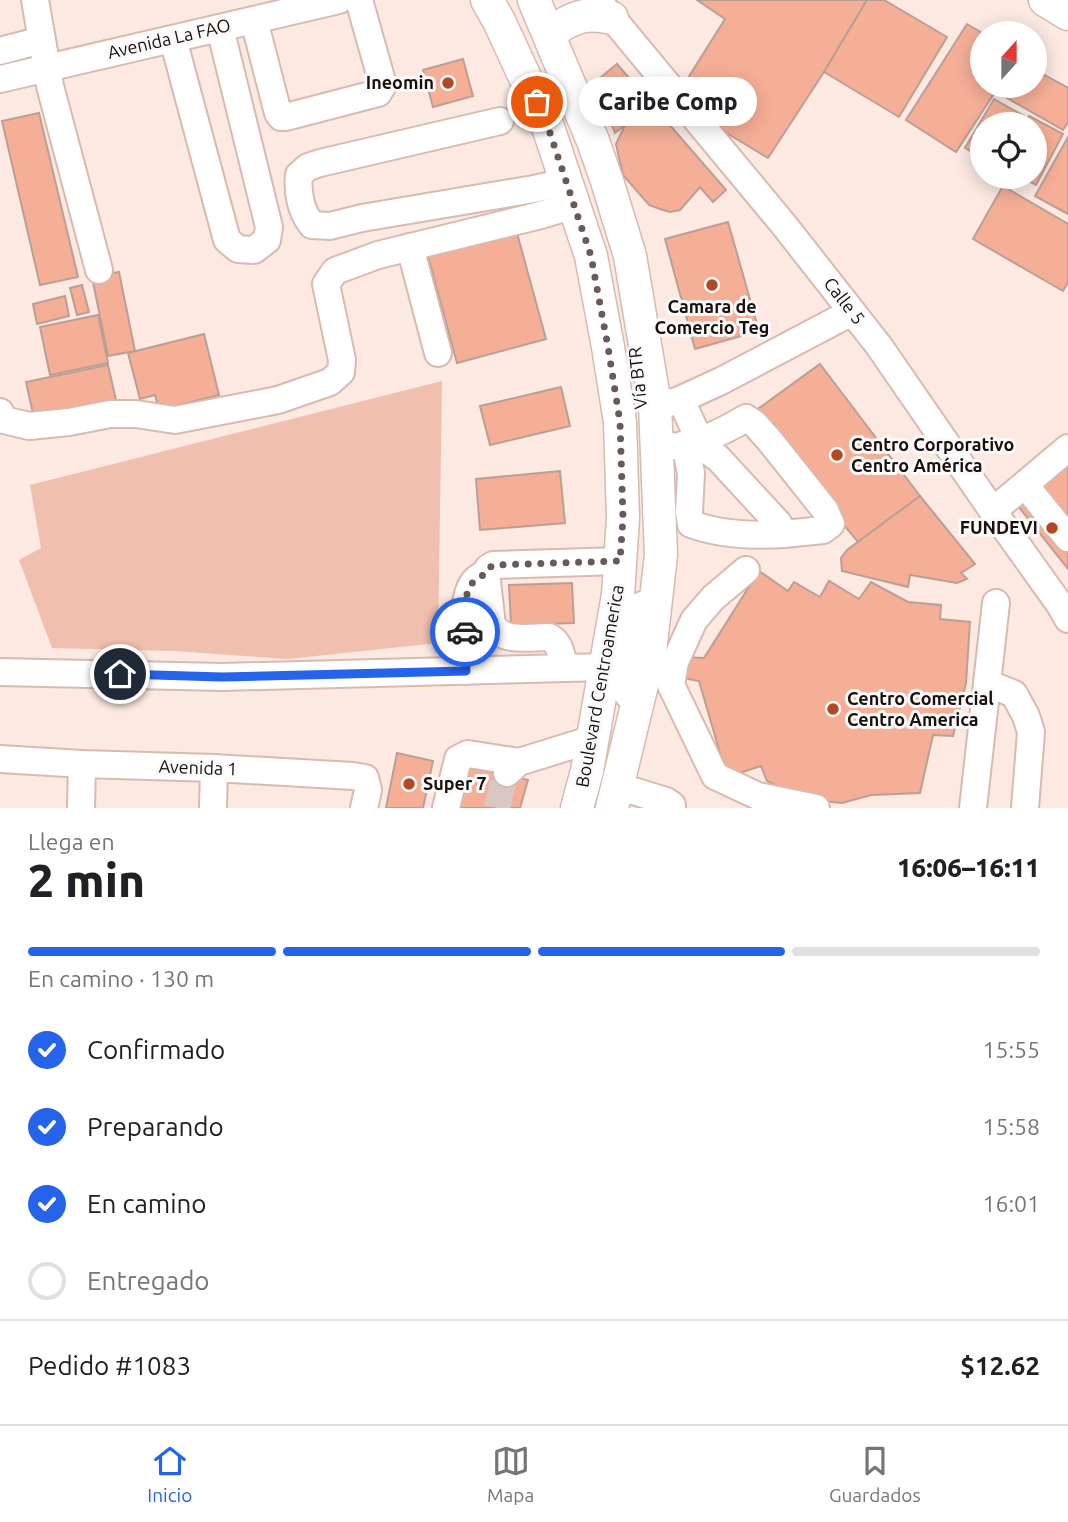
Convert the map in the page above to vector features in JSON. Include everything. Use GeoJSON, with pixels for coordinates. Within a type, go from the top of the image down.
{"type":"FeatureCollection","features":[{"type":"Feature","properties":{"kind":"main road","name":"Boulevard Centroamerica"},"geometry":{"type":"LineString","coordinates":[[487,0],[548,127],[591,256],[620,422],[623,518],[618,594],[587,771],[577,808]]}},
{"type":"Feature","properties":{"kind":"main road","name":"Boulevard Centroamerica"},"geometry":{"type":"LineString","coordinates":[[534,0],[607,181],[680,443],[661,555],[659,672],[617,789]]}},
{"type":"Feature","properties":{"kind":"main road"},"geometry":{"type":"LineString","coordinates":[[1045,0],[1068,14]]}},
{"type":"Feature","properties":{"kind":"main road"},"geometry":{"type":"LineString","coordinates":[[556,14],[570,20],[605,9]]}},
{"type":"Feature","properties":{"kind":"main road"},"geometry":{"type":"LineString","coordinates":[[556,14],[563,70]]}},
{"type":"Feature","properties":{"kind":"street"},"geometry":{"type":"LineString","coordinates":[[35,0],[47,68],[99,270]]}},
{"type":"Feature","properties":{"kind":"street","name":"Avenida La FAO"},"geometry":{"type":"LineString","coordinates":[[0,79],[339,0]]}},
{"type":"Feature","properties":{"kind":"street"},"geometry":{"type":"LineString","coordinates":[[254,20],[278,113],[281,117],[286,117],[381,90],[383,85],[359,0]]}},
{"type":"Feature","properties":{"kind":"street","name":"Vía BTR"},"geometry":{"type":"LineString","coordinates":[[504,0],[572,150],[610,289],[630,401],[637,498],[634,580],[621,656],[587,771]]}},
{"type":"Feature","properties":{"kind":"street","name":"Vía BTR"},"geometry":{"type":"LineString","coordinates":[[522,0],[585,146],[626,289],[635,342],[646,445],[649,543],[617,789]]}},
{"type":"Feature","properties":{"kind":"street","name":"Calle 5"},"geometry":{"type":"LineString","coordinates":[[605,9],[784,225],[879,346],[1068,619]]}},
{"type":"Feature","properties":{"kind":"street"},"geometry":{"type":"LineString","coordinates":[[173,39],[227,240],[238,249],[254,250],[267,240],[270,227],[220,28]]}},
{"type":"Feature","properties":{"kind":"street"},"geometry":{"type":"LineString","coordinates":[[0,51],[42,40]]}},
{"type":"Feature","properties":{"kind":"street"},"geometry":{"type":"LineString","coordinates":[[500,121],[308,167],[299,174],[298,186],[306,217],[313,225],[330,226],[362,218],[534,189],[570,193]]}},
{"type":"Feature","properties":{"kind":"street"},"geometry":{"type":"LineString","coordinates":[[0,412],[4,421],[29,426],[110,414],[136,414],[175,420],[278,400],[330,382],[341,372],[342,360],[326,284],[335,271],[378,255],[541,215],[570,193]]}},
{"type":"Feature","properties":{"kind":"street"},"geometry":{"type":"LineString","coordinates":[[410,247],[438,353]]}},
{"type":"Feature","properties":{"kind":"street"},"geometry":{"type":"LineString","coordinates":[[680,443],[735,425],[746,418],[770,441],[825,510],[831,524],[823,530],[757,536],[691,524],[691,473],[680,443],[668,402],[852,312]]}},
{"type":"Feature","properties":{"kind":"street"},"geometry":{"type":"LineString","coordinates":[[680,443],[703,449],[718,458],[778,523],[784,534]]}},
{"type":"Feature","properties":{"kind":"street"},"geometry":{"type":"LineString","coordinates":[[993,511],[1068,448]]}},
{"type":"Feature","properties":{"kind":"street"},"geometry":{"type":"LineString","coordinates":[[1025,485],[1068,538]]}},
{"type":"Feature","properties":{"kind":"street"},"geometry":{"type":"LineString","coordinates":[[565,668],[556,641],[549,637],[504,636],[496,632],[492,625],[486,573],[488,568],[493,565],[620,561]]}},
{"type":"Feature","properties":{"kind":"street"},"geometry":{"type":"LineString","coordinates":[[746,570],[713,598],[694,620],[659,672],[715,776],[758,796],[816,808]]}},
{"type":"Feature","properties":{"kind":"street"},"geometry":{"type":"LineString","coordinates":[[466,671],[466,597],[476,579],[486,573]]}},
{"type":"Feature","properties":{"kind":"street"},"geometry":{"type":"LineString","coordinates":[[973,808],[996,603]]}},
{"type":"Feature","properties":{"kind":"street"},"geometry":{"type":"LineString","coordinates":[[6,666],[222,677],[605,667]]}},
{"type":"Feature","properties":{"kind":"street"},"geometry":{"type":"LineString","coordinates":[[987,683],[1014,694],[1031,732],[1025,808]]}},
{"type":"Feature","properties":{"kind":"street"},"geometry":{"type":"LineString","coordinates":[[446,808],[458,758],[468,754],[512,768],[593,739]]}},
{"type":"Feature","properties":{"kind":"street","name":"Avenida 1"},"geometry":{"type":"LineString","coordinates":[[0,759],[353,776],[365,778],[368,790],[364,808]]}},
{"type":"Feature","properties":{"kind":"street"},"geometry":{"type":"LineString","coordinates":[[81,808],[82,764]]}},
{"type":"Feature","properties":{"kind":"street"},"geometry":{"type":"LineString","coordinates":[[214,768],[214,808]]}},
{"type":"Feature","properties":{"kind":"street"},"geometry":{"type":"LineString","coordinates":[[617,789],[666,801],[672,805],[671,808]]}},
{"type":"Feature","properties":{"kind":"shaded area"},"geometry":{"type":"Polygon","coordinates":[[[442,381],[438,643],[288,659],[173,651],[52,648],[19,560],[41,548],[30,485],[442,381]]]}},
{"type":"Feature","properties":{"kind":"building"},"geometry":{"type":"Polygon","coordinates":[[[697,0],[867,0],[768,158],[720,129],[688,78],[725,19],[697,0]]]}},
{"type":"Feature","properties":{"kind":"building"},"geometry":{"type":"Polygon","coordinates":[[[867,0],[884,0],[947,37],[899,117],[824,72],[867,0]]]}},
{"type":"Feature","properties":{"kind":"building"},"geometry":{"type":"Polygon","coordinates":[[[967,24],[970,26],[970,98],[991,98],[982,112],[970,112],[970,131],[956,152],[906,120],[967,24]]]}},
{"type":"Feature","properties":{"kind":"building","name":"Ineomin"},"geometry":{"type":"Polygon","coordinates":[[[463,59],[473,96],[433,107],[423,70],[463,59]]]}},
{"type":"Feature","properties":{"kind":"building"},"geometry":{"type":"Polygon","coordinates":[[[617,64],[726,190],[713,202],[700,187],[680,210],[670,212],[649,205],[623,175],[616,144],[625,125],[615,133],[594,83],[617,64]]]}},
{"type":"Feature","properties":{"kind":"building"},"geometry":{"type":"Polygon","coordinates":[[[1047,76],[1068,88],[1068,122],[1063,130],[1047,121],[1047,112],[1032,112],[1007,98],[1047,98],[1047,76]]]}},
{"type":"Feature","properties":{"kind":"building"},"geometry":{"type":"Polygon","coordinates":[[[994,99],[1017,112],[986,112],[994,99]]]}},
{"type":"Feature","properties":{"kind":"building"},"geometry":{"type":"Polygon","coordinates":[[[39,113],[78,277],[40,285],[2,121],[39,113]]]}},
{"type":"Feature","properties":{"kind":"building"},"geometry":{"type":"Polygon","coordinates":[[[1047,126],[1063,134],[1047,164],[1047,126]]]}},
{"type":"Feature","properties":{"kind":"building"},"geometry":{"type":"Polygon","coordinates":[[[1068,137],[1068,214],[1035,196],[1039,189],[1047,189],[1047,175],[1068,137]]]}},
{"type":"Feature","properties":{"kind":"building"},"geometry":{"type":"Polygon","coordinates":[[[1001,189],[1008,189],[1068,224],[1068,282],[1063,291],[973,239],[1001,189]]]}},
{"type":"Feature","properties":{"kind":"building","name":"Camara de Comercio Teg"},"geometry":{"type":"Polygon","coordinates":[[[728,222],[759,331],[695,349],[665,239],[728,222]]]}},
{"type":"Feature","properties":{"kind":"building"},"geometry":{"type":"Polygon","coordinates":[[[517,233],[546,339],[457,363],[428,256],[517,233]]]}},
{"type":"Feature","properties":{"kind":"building"},"geometry":{"type":"Polygon","coordinates":[[[119,272],[135,351],[108,356],[92,277],[119,272]]]}},
{"type":"Feature","properties":{"kind":"building"},"geometry":{"type":"Polygon","coordinates":[[[82,285],[89,312],[77,315],[70,288],[82,285]]]}},
{"type":"Feature","properties":{"kind":"building"},"geometry":{"type":"Polygon","coordinates":[[[65,296],[69,316],[37,324],[33,304],[65,296]]]}},
{"type":"Feature","properties":{"kind":"building"},"geometry":{"type":"Polygon","coordinates":[[[98,315],[108,363],[50,375],[40,327],[98,315]]]}},
{"type":"Feature","properties":{"kind":"building"},"geometry":{"type":"Polygon","coordinates":[[[204,334],[219,395],[159,410],[155,395],[140,399],[128,353],[204,334]]]}},
{"type":"Feature","properties":{"kind":"building","name":"Centro Corporativo Centro América"},"geometry":{"type":"Polygon","coordinates":[[[820,364],[920,496],[858,542],[751,414],[820,364]]]}},
{"type":"Feature","properties":{"kind":"building"},"geometry":{"type":"Polygon","coordinates":[[[108,365],[116,400],[34,418],[26,382],[108,365]]]}},
{"type":"Feature","properties":{"kind":"building"},"geometry":{"type":"Polygon","coordinates":[[[561,387],[570,426],[490,445],[480,406],[561,387]]]}},
{"type":"Feature","properties":{"kind":"building","name":"FUNDEVI"},"geometry":{"type":"Polygon","coordinates":[[[1068,436],[1068,569],[1003,487],[1068,436]]]}},
{"type":"Feature","properties":{"kind":"building"},"geometry":{"type":"Polygon","coordinates":[[[560,471],[565,523],[480,530],[476,479],[560,471]]]}},
{"type":"Feature","properties":{"kind":"building"},"geometry":{"type":"Polygon","coordinates":[[[920,496],[975,564],[961,573],[967,579],[957,583],[910,575],[908,587],[842,571],[841,558],[847,550],[920,496]]]}},
{"type":"Feature","properties":{"kind":"building","name":"Centro Comercial Centro America"},"geometry":{"type":"Polygon","coordinates":[[[759,571],[788,591],[794,582],[820,597],[829,581],[859,599],[871,582],[908,602],[941,605],[940,619],[970,622],[966,683],[953,736],[933,735],[920,793],[871,795],[842,803],[803,799],[767,781],[761,766],[727,777],[699,681],[678,677],[682,657],[704,658],[759,571]]]}},
{"type":"Feature","properties":{"kind":"building"},"geometry":{"type":"Polygon","coordinates":[[[572,583],[574,623],[511,625],[509,585],[572,583]]]}},
{"type":"Feature","properties":{"kind":"building","name":"Super 7"},"geometry":{"type":"Polygon","coordinates":[[[397,753],[433,761],[423,808],[386,808],[397,753]]]}},
{"type":"Feature","properties":{"kind":"building"},"geometry":{"type":"Polygon","coordinates":[[[464,764],[528,780],[520,808],[454,808],[464,764]]]}},
{"type":"Feature","properties":{"kind":"tunnel"},"geometry":{"type":"LineString","coordinates":[[497,808],[505,774]]}},
{"type":"Feature","properties":{"kind":"way so far"},"geometry":{"type":"LineString","coordinates":[[465,632],[466,597],[471,585],[493,565],[620,561],[623,518],[620,422],[608,347],[591,256],[548,127],[537,102]]}},
{"type":"Feature","properties":{"kind":"place","name":"Ineomin"},"geometry":{"type":"Point","coordinates":[448,83]}},
{"type":"Feature","properties":{"kind":"place","name":"Caribe Comp"},"geometry":{"type":"Point","coordinates":[537,102]}},
{"type":"Feature","properties":{"kind":"place","name":"Camara de Comercio Teg"},"geometry":{"type":"Point","coordinates":[712,285]}},
{"type":"Feature","properties":{"kind":"place","name":"Centro Corporativo Centro América"},"geometry":{"type":"Point","coordinates":[837,455]}},
{"type":"Feature","properties":{"kind":"place","name":"FUNDEVI"},"geometry":{"type":"Point","coordinates":[1052,528]}},
{"type":"Feature","properties":{"kind":"place","name":"Centro Comercial Centro America"},"geometry":{"type":"Point","coordinates":[833,709]}},
{"type":"Feature","properties":{"kind":"place","name":"Super 7"},"geometry":{"type":"Point","coordinates":[409,784]}},
{"type":"Feature","properties":{"kind":"route"},"geometry":{"type":"LineString","coordinates":[[120,674],[222,677],[466,671],[465,632]]}}]}
